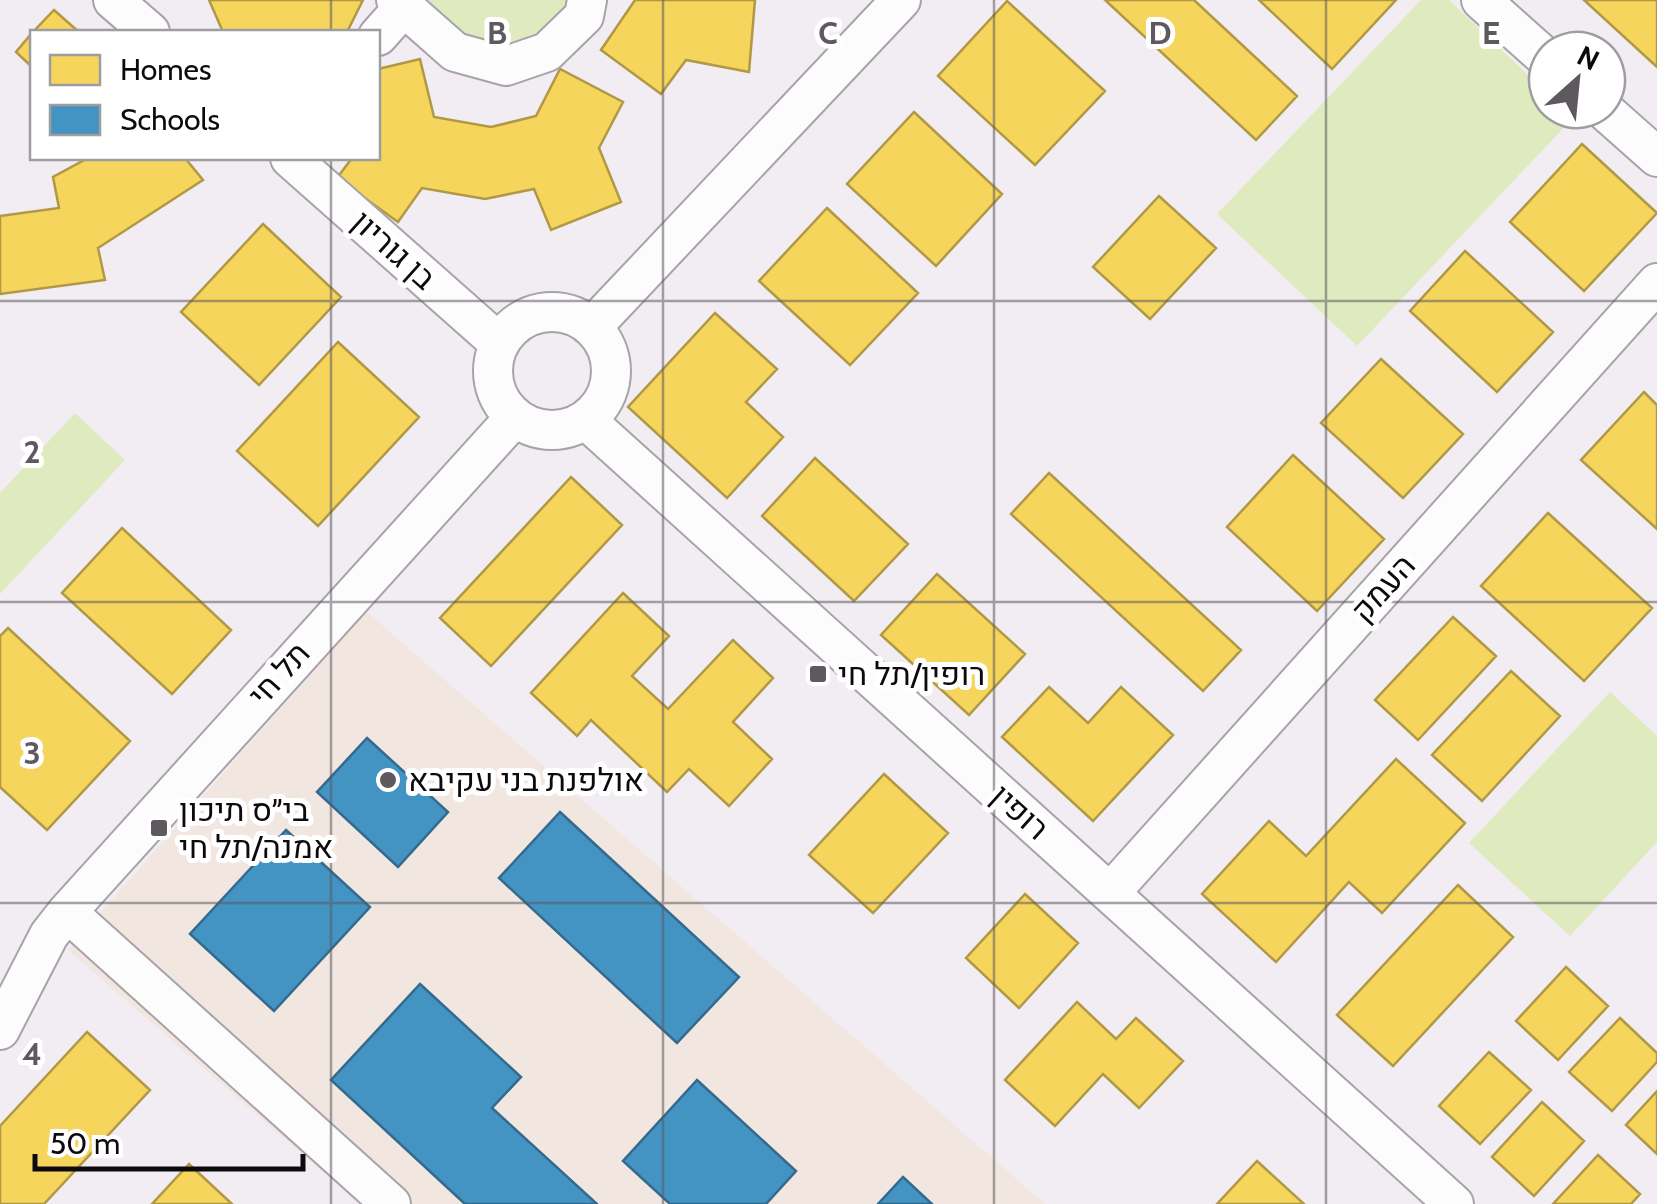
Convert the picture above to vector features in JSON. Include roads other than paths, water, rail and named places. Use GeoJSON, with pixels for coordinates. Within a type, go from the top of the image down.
{"type":"FeatureCollection","features":[{"type":"Feature","properties":{"kind":"street"},"geometry":{"type":"LineString","coordinates":[[113,0],[148,30]]}},
{"type":"Feature","properties":{"kind":"street"},"geometry":{"type":"LineString","coordinates":[[392,15],[455,52],[506,66],[547,52],[584,16],[587,0]]}},
{"type":"Feature","properties":{"kind":"street"},"geometry":{"type":"LineString","coordinates":[[592,328],[901,0]]}},
{"type":"Feature","properties":{"kind":"street"},"geometry":{"type":"LineString","coordinates":[[1481,0],[1527,41]]}},
{"type":"Feature","properties":{"kind":"street"},"geometry":{"type":"LineString","coordinates":[[1627,130],[1657,157]]}},
{"type":"Feature","properties":{"kind":"street","name":"בן גוריון"},"geometry":{"type":"LineString","coordinates":[[292,160],[499,343]]}},
{"type":"Feature","properties":{"kind":"street","name":"העמק"},"geometry":{"type":"LineString","coordinates":[[1110,894],[1657,283]]}},
{"type":"Feature","properties":{"kind":"street"},"geometry":{"type":"LineString","coordinates":[[555,311],[575,316],[592,328],[606,346],[612,366],[610,386],[600,405],[586,420],[554,430],[534,427],[515,417],[501,402],[493,383],[492,363],[499,343],[516,323],[534,314],[555,311]]}},
{"type":"Feature","properties":{"kind":"street","name":"תל חי"},"geometry":{"type":"LineString","coordinates":[[0,968],[58,924],[260,694],[515,417]]}},
{"type":"Feature","properties":{"kind":"street","name":"רופין"},"geometry":{"type":"LineString","coordinates":[[586,420],[1454,1204]]}},
{"type":"Feature","properties":{"kind":"street"},"geometry":{"type":"LineString","coordinates":[[58,924],[391,1204]]}},
{"type":"Feature","properties":{"kind":"street","name":"תל חי"},"geometry":{"type":"LineString","coordinates":[[0,1030],[58,924]]}},
{"type":"Feature","properties":{"kind":"place","name":"רופין/תל חי"},"geometry":{"type":"Point","coordinates":[818,674]}},
{"type":"Feature","properties":{"kind":"place","name":"אולפנת בני עקיבא"},"geometry":{"type":"Point","coordinates":[388,780]}},
{"type":"Feature","properties":{"kind":"place","name":"בי״ס תיכון אמנה/תל חי"},"geometry":{"type":"Point","coordinates":[159,828]}}]}
